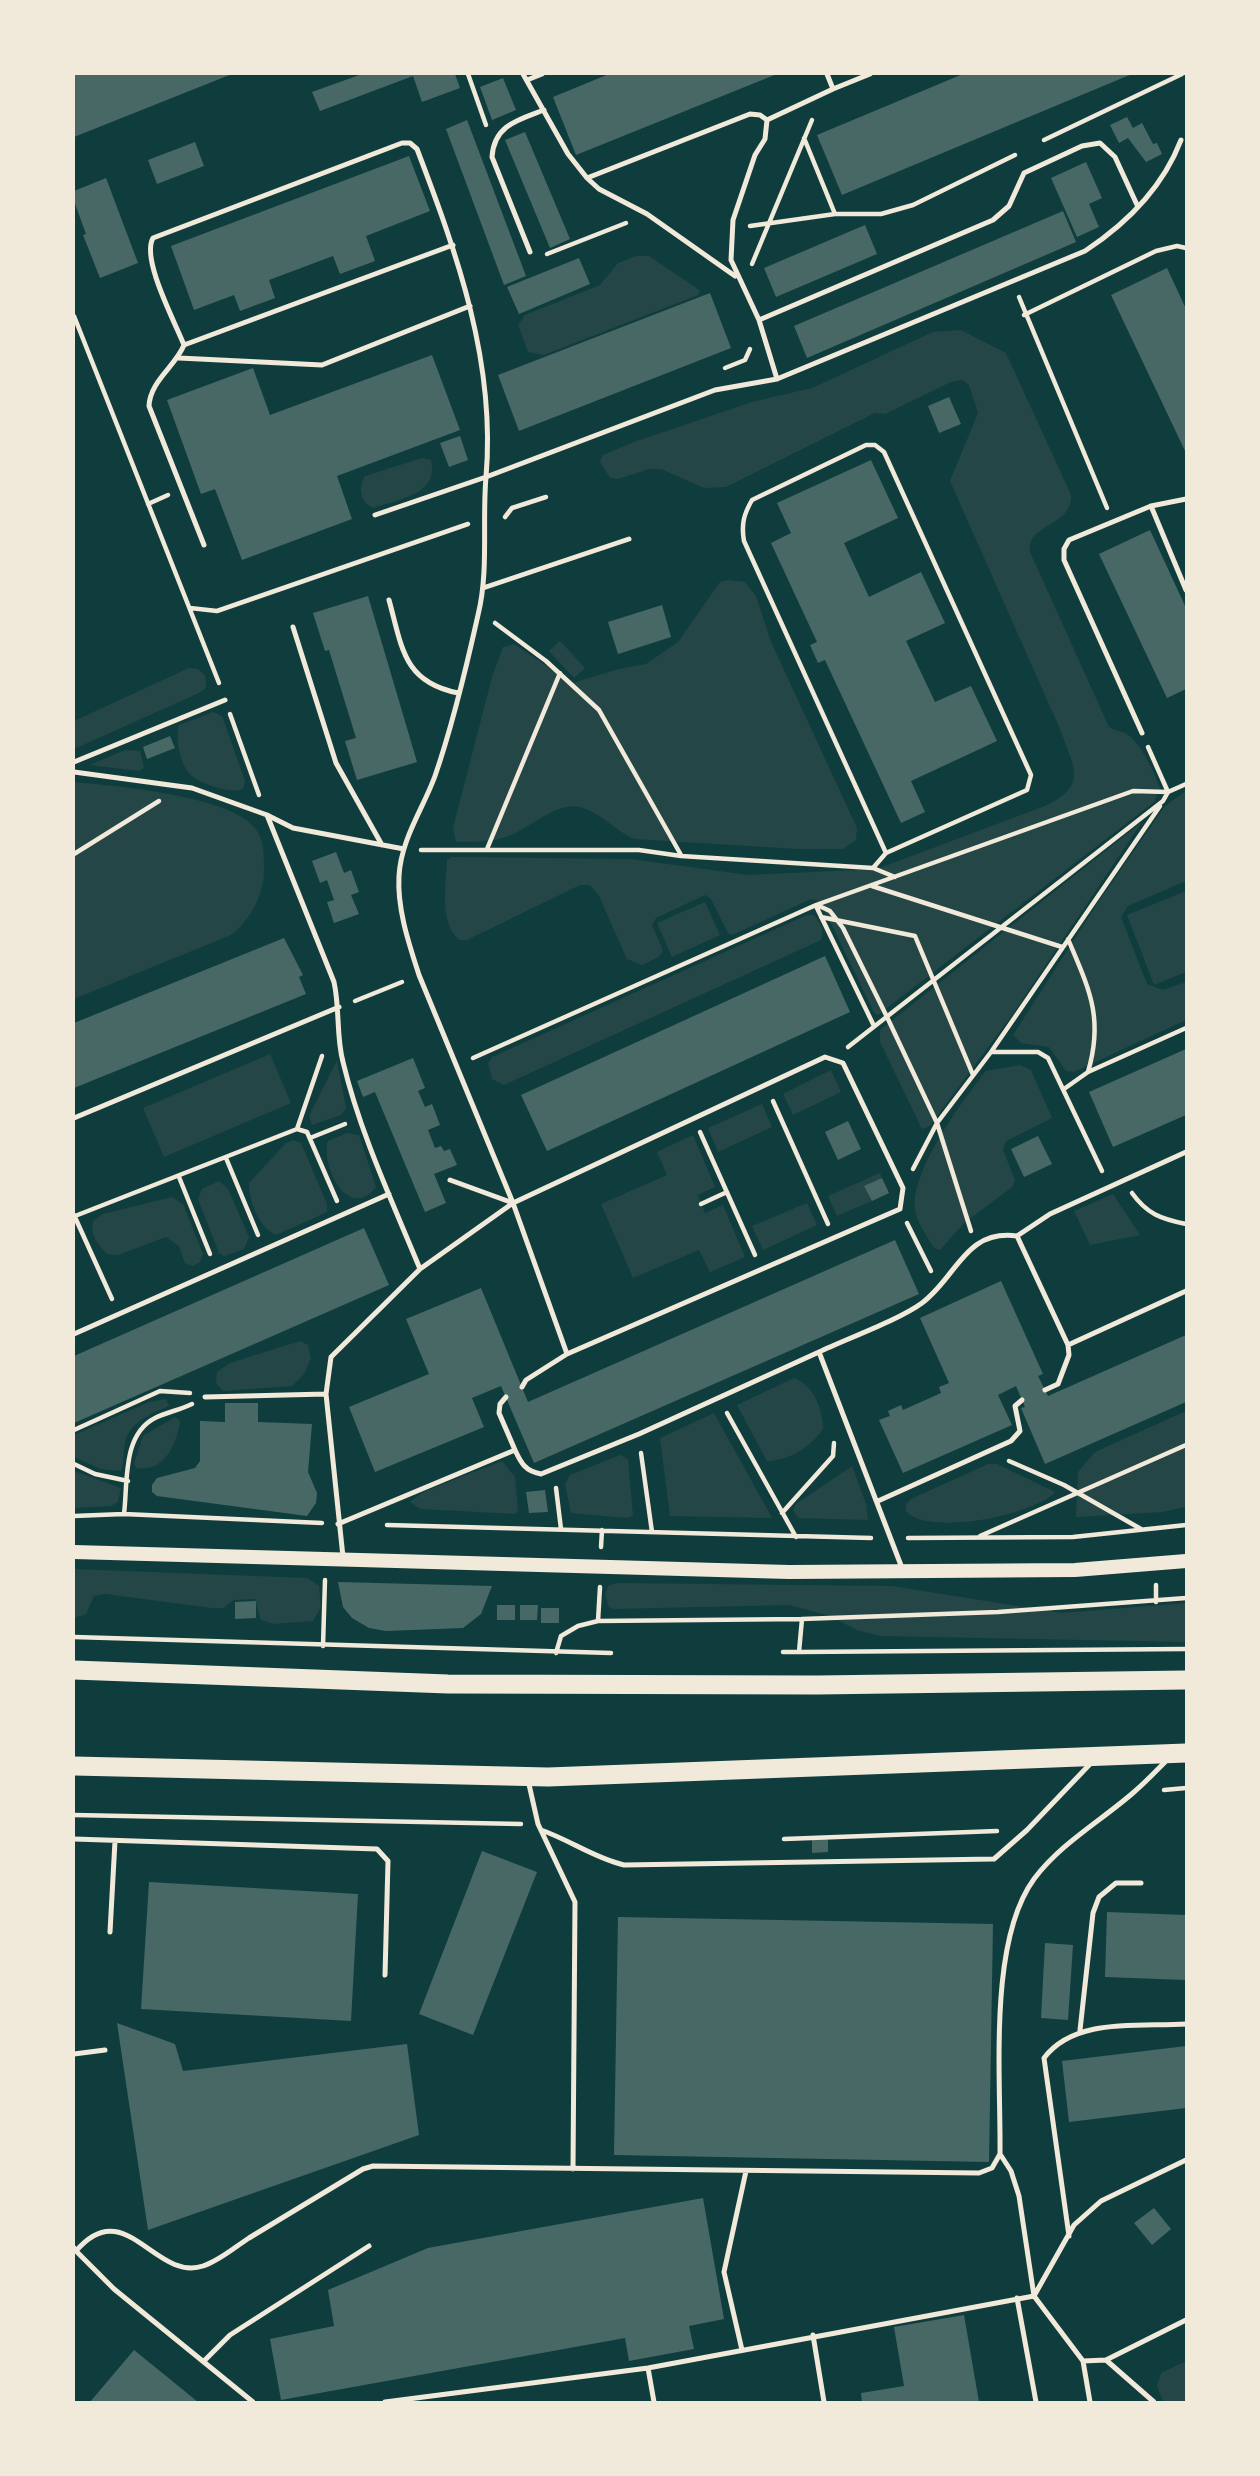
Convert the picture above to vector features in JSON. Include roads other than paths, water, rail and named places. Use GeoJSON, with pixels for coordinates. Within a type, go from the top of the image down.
{"type":"FeatureCollection","features":[{"type":"Feature","properties":{"kind":"highway"},"geometry":{"type":"LineString","coordinates":[[74,1670],[448,1684],[817,1685],[1186,1680]]}},
{"type":"Feature","properties":{"kind":"highway"},"geometry":{"type":"LineString","coordinates":[[74,1766],[528,1777],[1095,1759],[1180,1753]]}},
{"type":"Feature","properties":{"kind":"main road"},"geometry":{"type":"LineString","coordinates":[[74,1552],[343,1557],[789,1572],[1075,1570],[1186,1561]]}},
{"type":"Feature","properties":{"kind":"lane"},"geometry":{"type":"LineString","coordinates":[[523,74],[568,154],[587,178],[599,189],[647,214],[737,277]]}},
{"type":"Feature","properties":{"kind":"lane"},"geometry":{"type":"LineString","coordinates":[[527,80],[542,74]]}},
{"type":"Feature","properties":{"kind":"lane"},"geometry":{"type":"LineString","coordinates":[[827,74],[833,89]]}},
{"type":"Feature","properties":{"kind":"lane"},"geometry":{"type":"LineString","coordinates":[[767,120],[870,74]]}},
{"type":"Feature","properties":{"kind":"lane"},"geometry":{"type":"LineString","coordinates":[[530,252],[492,157],[497,136],[507,124],[544,110]]}},
{"type":"Feature","properties":{"kind":"lane"},"geometry":{"type":"LineString","coordinates":[[587,178],[750,114],[760,115],[767,120]]}},
{"type":"Feature","properties":{"kind":"lane"},"geometry":{"type":"LineString","coordinates":[[767,120],[765,139],[755,155],[732,228],[731,260],[759,320],[777,379]]}},
{"type":"Feature","properties":{"kind":"lane"},"geometry":{"type":"LineString","coordinates":[[375,515],[486,477],[715,390],[777,379],[1020,281],[1085,251],[1106,237],[1138,207],[1167,173],[1181,140]]}},
{"type":"Feature","properties":{"kind":"lane"},"geometry":{"type":"LineString","coordinates":[[204,545],[149,406],[150,395],[155,386],[179,358],[184,345],[150,261],[148,251],[153,238],[410,143],[417,149],[453,245],[470,306],[486,400],[489,442],[482,519],[483,588],[434,778],[404,849],[399,875],[400,899],[407,938],[419,975],[513,1203],[567,1354]]}},
{"type":"Feature","properties":{"kind":"lane"},"geometry":{"type":"LineString","coordinates":[[759,320],[993,220],[1009,206],[1024,173],[1082,146],[1100,143],[1110,150],[1138,207]]}},
{"type":"Feature","properties":{"kind":"lane"},"geometry":{"type":"LineString","coordinates":[[184,345],[453,245]]}},
{"type":"Feature","properties":{"kind":"lane"},"geometry":{"type":"LineString","coordinates":[[179,358],[322,365],[470,306]]}},
{"type":"Feature","properties":{"kind":"lane"},"geometry":{"type":"LineString","coordinates":[[1142,733],[1064,560],[1064,549],[1069,540],[1151,506],[1186,499]]}},
{"type":"Feature","properties":{"kind":"lane"},"geometry":{"type":"LineString","coordinates":[[1151,506],[1186,590]]}},
{"type":"Feature","properties":{"kind":"lane"},"geometry":{"type":"LineString","coordinates":[[483,588],[629,539]]}},
{"type":"Feature","properties":{"kind":"lane"},"geometry":{"type":"LineString","coordinates":[[389,600],[407,663],[418,677],[439,689],[458,693]]}},
{"type":"Feature","properties":{"kind":"lane"},"geometry":{"type":"LineString","coordinates":[[293,627],[336,763],[382,845]]}},
{"type":"Feature","properties":{"kind":"lane"},"geometry":{"type":"LineString","coordinates":[[74,762],[225,700]]}},
{"type":"Feature","properties":{"kind":"lane"},"geometry":{"type":"LineString","coordinates":[[74,772],[174,784],[267,815],[293,828],[404,849]]}},
{"type":"Feature","properties":{"kind":"lane"},"geometry":{"type":"LineString","coordinates":[[267,815],[324,956],[339,1007],[339,1045],[359,1118],[421,1269]]}},
{"type":"Feature","properties":{"kind":"lane"},"geometry":{"type":"LineString","coordinates":[[74,1118],[339,1007]]}},
{"type":"Feature","properties":{"kind":"lane"},"geometry":{"type":"LineString","coordinates":[[343,1557],[327,1394],[331,1357],[421,1269],[513,1203],[825,1057],[844,1063],[903,1188],[900,1209],[567,1354],[526,1380],[522,1387]]}},
{"type":"Feature","properties":{"kind":"lane"},"geometry":{"type":"LineString","coordinates":[[506,1397],[500,1404],[499,1413],[515,1450],[521,1463],[529,1471],[541,1474],[639,1434],[920,1305],[939,1288],[974,1244],[988,1237],[1017,1236],[1050,1214],[1186,1152]]}},
{"type":"Feature","properties":{"kind":"lane"},"geometry":{"type":"LineString","coordinates":[[450,1180],[513,1203]]}},
{"type":"Feature","properties":{"kind":"lane"},"geometry":{"type":"LineString","coordinates":[[74,1334],[389,1194]]}},
{"type":"Feature","properties":{"kind":"lane"},"geometry":{"type":"LineString","coordinates":[[1017,1236],[1068,1345],[1066,1364],[1058,1384],[1045,1390]]}},
{"type":"Feature","properties":{"kind":"lane"},"geometry":{"type":"LineString","coordinates":[[1068,1345],[1186,1292]]}},
{"type":"Feature","properties":{"kind":"lane"},"geometry":{"type":"LineString","coordinates":[[819,1352],[903,1571]]}},
{"type":"Feature","properties":{"kind":"lane"},"geometry":{"type":"LineString","coordinates":[[205,1397],[327,1394]]}},
{"type":"Feature","properties":{"kind":"lane"},"geometry":{"type":"LineString","coordinates":[[878,1501],[1018,1437],[1019,1422],[1015,1406],[1022,1400]]}},
{"type":"Feature","properties":{"kind":"lane"},"geometry":{"type":"LineString","coordinates":[[338,1524],[515,1450]]}},
{"type":"Feature","properties":{"kind":"lane"},"geometry":{"type":"LineString","coordinates":[[253,2403],[114,2289],[75,2249],[86,2239],[105,2232],[131,2234],[167,2262],[203,2266],[363,2169],[373,2166],[978,2173],[992,2168],[1000,2154],[1002,2009],[1007,1942],[1025,1893],[1036,1877],[1086,1827],[1134,1793],[1180,1753]]}},
{"type":"Feature","properties":{"kind":"lane"},"geometry":{"type":"LineString","coordinates":[[540,1827],[604,1861],[624,1866],[994,1859],[1027,1830],[1095,1759]]}},
{"type":"Feature","properties":{"kind":"lane"},"geometry":{"type":"LineString","coordinates":[[528,1777],[540,1827],[575,1902],[573,2169]]}},
{"type":"Feature","properties":{"kind":"lane"},"geometry":{"type":"LineString","coordinates":[[74,1839],[377,1849],[388,1861],[385,1975]]}},
{"type":"Feature","properties":{"kind":"lane"},"geometry":{"type":"LineString","coordinates":[[110,1933],[115,1841]]}},
{"type":"Feature","properties":{"kind":"lane"},"geometry":{"type":"LineString","coordinates":[[1080,2030],[1093,1913],[1099,1896],[1116,1882],[1141,1883]]}},
{"type":"Feature","properties":{"kind":"lane"},"geometry":{"type":"LineString","coordinates":[[1069,2236],[1044,2058],[1055,2044],[1080,2030],[1186,2024]]}},
{"type":"Feature","properties":{"kind":"lane"},"geometry":{"type":"LineString","coordinates":[[74,2054],[104,2050]]}},
{"type":"Feature","properties":{"kind":"lane"},"geometry":{"type":"LineString","coordinates":[[1000,2154],[1011,2171],[1019,2196],[1034,2296],[1083,2361],[1090,2403]]}},
{"type":"Feature","properties":{"kind":"lane"},"geometry":{"type":"LineString","coordinates":[[1034,2296],[1074,2225],[1101,2201],[1186,2160]]}},
{"type":"Feature","properties":{"kind":"lane"},"geometry":{"type":"LineString","coordinates":[[742,2350],[724,2272],[746,2171]]}},
{"type":"Feature","properties":{"kind":"lane"},"geometry":{"type":"LineString","coordinates":[[204,2361],[230,2335],[369,2246]]}},
{"type":"Feature","properties":{"kind":"lane"},"geometry":{"type":"LineString","coordinates":[[385,2403],[648,2368],[813,2335],[1034,2296]]}},
{"type":"Feature","properties":{"kind":"lane"},"geometry":{"type":"LineString","coordinates":[[1017,2298],[1036,2403]]}},
{"type":"Feature","properties":{"kind":"lane"},"geometry":{"type":"LineString","coordinates":[[1083,2361],[1106,2360],[1186,2320]]}},
{"type":"Feature","properties":{"kind":"lane"},"geometry":{"type":"LineString","coordinates":[[813,2335],[824,2403]]}},
{"type":"Feature","properties":{"kind":"lane"},"geometry":{"type":"LineString","coordinates":[[1106,2360],[1154,2403]]}},
{"type":"Feature","properties":{"kind":"lane"},"geometry":{"type":"LineString","coordinates":[[648,2368],[654,2403]]}}]}
